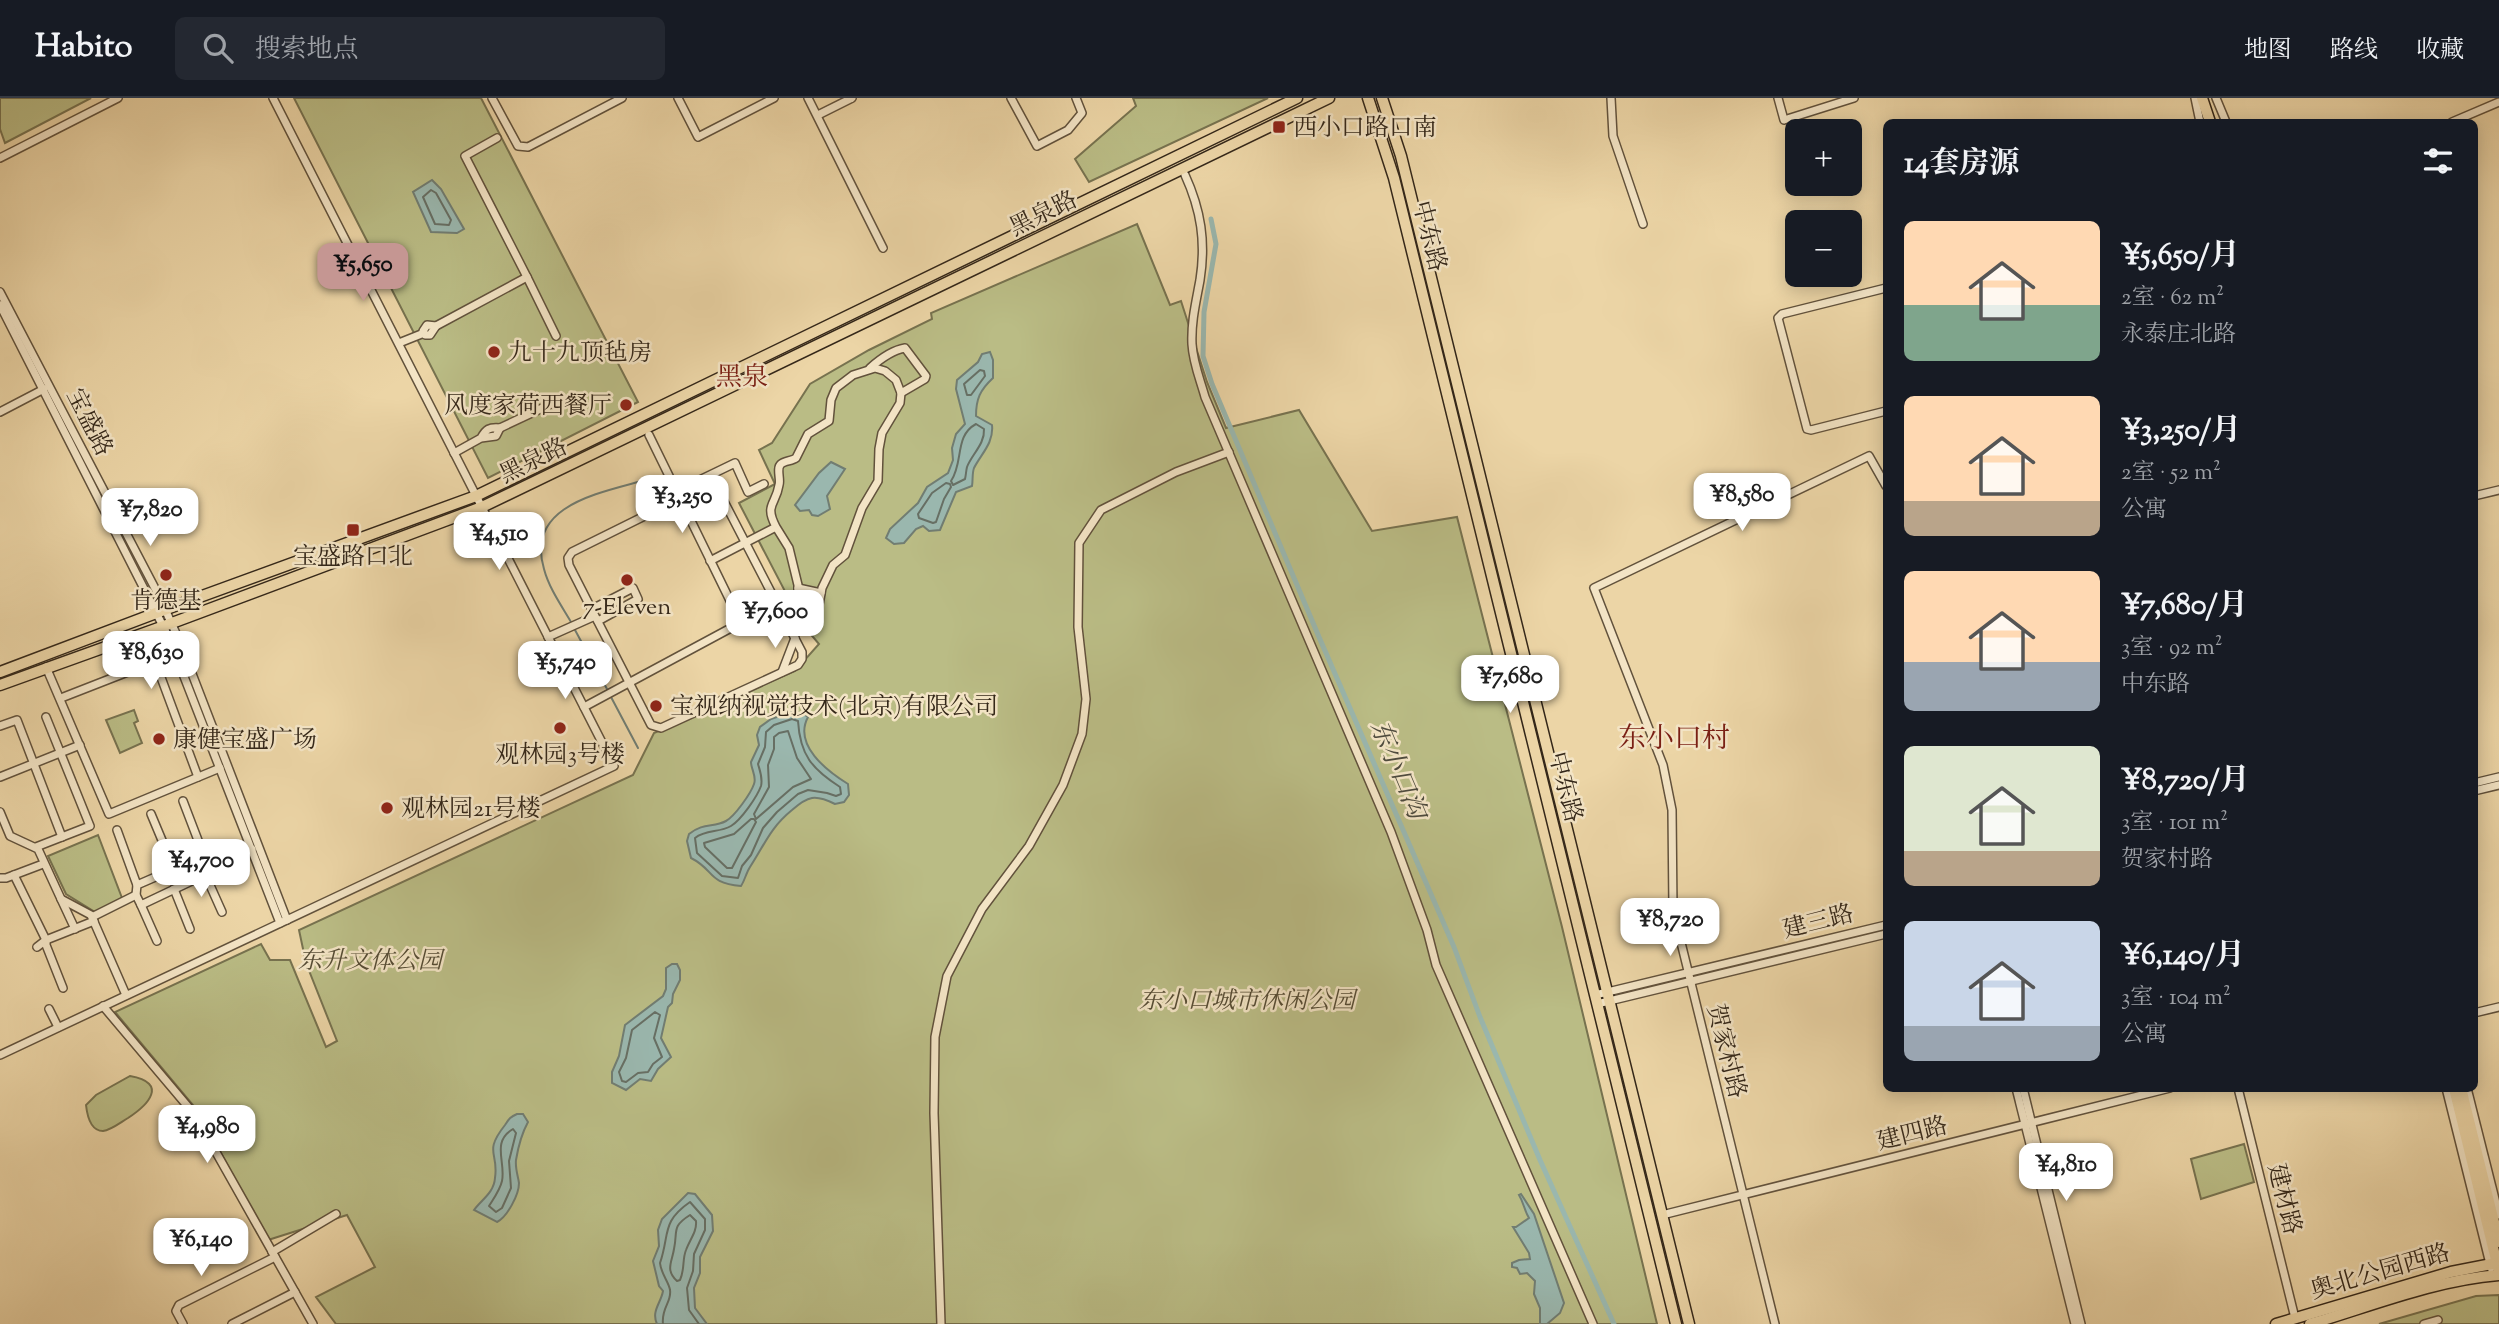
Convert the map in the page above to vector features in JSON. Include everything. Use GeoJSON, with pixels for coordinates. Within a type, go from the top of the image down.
{"type":"FeatureCollection","features":[{"type":"Feature","properties":{"kind":"main road","name":"黑泉路"},"geometry":{"type":"LineString","coordinates":[[0,672],[477,496],[1297,98]]}},
{"type":"Feature","properties":{"kind":"main road","name":"黑泉路"},"geometry":{"type":"LineString","coordinates":[[0,685],[482,508],[1186,170],[1206,157],[1329,98]]}},
{"type":"Feature","properties":{"kind":"main road","name":"中东路"},"geometry":{"type":"LineString","coordinates":[[1368,98],[1394,178],[1676,1324]]}},
{"type":"Feature","properties":{"kind":"main road","name":"中东路"},"geometry":{"type":"LineString","coordinates":[[1382,98],[1401,156],[1689,1324]]}},
{"type":"Feature","properties":{"kind":"main road"},"geometry":{"type":"LineString","coordinates":[[2203,98],[2209,119]]}},
{"type":"Feature","properties":{"kind":"main road"},"geometry":{"type":"LineString","coordinates":[[2209,98],[2215,119]]}},
{"type":"Feature","properties":{"kind":"main road"},"geometry":{"type":"LineString","coordinates":[[2455,1092],[2496,1269]]}},
{"type":"Feature","properties":{"kind":"main road"},"geometry":{"type":"LineString","coordinates":[[2462,1092],[2499,1242]]}},
{"type":"Feature","properties":{"kind":"main road","name":"奥北公园西路"},"geometry":{"type":"LineString","coordinates":[[2276,1324],[2451,1272],[2496,1269]]}},
{"type":"Feature","properties":{"kind":"main road","name":"奥北公园西路"},"geometry":{"type":"LineString","coordinates":[[2310,1324],[2496,1269]]}},
{"type":"Feature","properties":{"kind":"street"},"geometry":{"type":"LineString","coordinates":[[0,152],[107,98]]}},
{"type":"Feature","properties":{"kind":"street"},"geometry":{"type":"LineString","coordinates":[[0,152],[118,98]]}},
{"type":"Feature","properties":{"kind":"street"},"geometry":{"type":"LineString","coordinates":[[0,1055],[614,766],[273,98]]}},
{"type":"Feature","properties":{"kind":"street"},"geometry":{"type":"LineString","coordinates":[[492,98],[518,146],[528,147],[622,98]]}},
{"type":"Feature","properties":{"kind":"street"},"geometry":{"type":"LineString","coordinates":[[678,98],[698,137],[774,98]]}},
{"type":"Feature","properties":{"kind":"street"},"geometry":{"type":"LineString","coordinates":[[808,98],[883,248]]}},
{"type":"Feature","properties":{"kind":"street"},"geometry":{"type":"LineString","coordinates":[[818,115],[852,98]]}},
{"type":"Feature","properties":{"kind":"street"},"geometry":{"type":"LineString","coordinates":[[1011,98],[1037,146],[1068,130],[1082,113],[1076,98]]}},
{"type":"Feature","properties":{"kind":"street"},"geometry":{"type":"LineString","coordinates":[[1611,98],[1613,136],[1643,223]]}},
{"type":"Feature","properties":{"kind":"street"},"geometry":{"type":"LineString","coordinates":[[1778,98],[1784,120],[1854,98]]}},
{"type":"Feature","properties":{"kind":"street"},"geometry":{"type":"LineString","coordinates":[[2195,98],[2199,119]]}},
{"type":"Feature","properties":{"kind":"street"},"geometry":{"type":"LineString","coordinates":[[2216,98],[2225,119]]}},
{"type":"Feature","properties":{"kind":"street"},"geometry":{"type":"LineString","coordinates":[[2459,119],[2498,102]]}},
{"type":"Feature","properties":{"kind":"street"},"geometry":{"type":"LineString","coordinates":[[498,138],[465,156],[556,336]]}},
{"type":"Feature","properties":{"kind":"street"},"geometry":{"type":"LineString","coordinates":[[1186,170],[1204,240],[1193,310],[1192,343],[1195,366],[1391,832],[1427,930],[1436,965],[1592,1324]]}},
{"type":"Feature","properties":{"kind":"street"},"geometry":{"type":"LineString","coordinates":[[399,343],[424,333],[430,335],[436,326],[527,277]]}},
{"type":"Feature","properties":{"kind":"street"},"geometry":{"type":"LineString","coordinates":[[1883,289],[1782,314],[1779,318],[1807,429],[1883,412]]}},
{"type":"Feature","properties":{"kind":"street","name":"宝盛路"},"geometry":{"type":"LineString","coordinates":[[0,292],[200,690],[204,709],[284,921]]}},
{"type":"Feature","properties":{"kind":"street","name":"宝盛路"},"geometry":{"type":"LineString","coordinates":[[0,304],[161,611]]}},
{"type":"Feature","properties":{"kind":"street"},"geometry":{"type":"LineString","coordinates":[[869,369],[888,355],[905,348],[926,376],[901,393]]}},
{"type":"Feature","properties":{"kind":"street"},"geometry":{"type":"LineString","coordinates":[[875,368],[897,380],[901,393],[899,407],[882,433],[878,481],[862,508],[845,555],[833,565],[815,612],[800,609],[796,600],[798,588],[789,548],[776,527],[771,510],[772,499],[780,484],[779,467],[781,463],[793,461],[808,435],[828,421],[836,388],[853,375],[875,368]]}},
{"type":"Feature","properties":{"kind":"street"},"geometry":{"type":"LineString","coordinates":[[0,412],[44,389]]}},
{"type":"Feature","properties":{"kind":"street"},"geometry":{"type":"LineString","coordinates":[[454,453],[481,438],[496,436],[500,428],[551,404]]}},
{"type":"Feature","properties":{"kind":"street"},"geometry":{"type":"LineString","coordinates":[[649,435],[741,623]]}},
{"type":"Feature","properties":{"kind":"street"},"geometry":{"type":"LineString","coordinates":[[941,1324],[934,1113],[935,1037],[947,976],[982,909],[1029,846],[1063,785],[1082,734],[1086,699],[1078,627],[1079,543],[1101,510],[1176,472],[1229,452]]}},
{"type":"Feature","properties":{"kind":"street","name":"贺家村路"},"geometry":{"type":"LineString","coordinates":[[1775,1324],[1673,910],[1672,810],[1663,765],[1594,588],[1869,456],[1883,481]]}},
{"type":"Feature","properties":{"kind":"street"},"geometry":{"type":"LineString","coordinates":[[678,495],[711,483],[716,486],[802,652],[802,659],[798,665],[661,728],[651,725],[569,565],[569,555],[735,463],[748,492],[764,484]]}},
{"type":"Feature","properties":{"kind":"street"},"geometry":{"type":"LineString","coordinates":[[2478,495],[2499,490]]}},
{"type":"Feature","properties":{"kind":"street"},"geometry":{"type":"LineString","coordinates":[[710,561],[776,527]]}},
{"type":"Feature","properties":{"kind":"street"},"geometry":{"type":"LineString","coordinates":[[548,637],[638,599],[633,588],[595,615]]}},
{"type":"Feature","properties":{"kind":"street"},"geometry":{"type":"LineString","coordinates":[[798,588],[821,593]]}},
{"type":"Feature","properties":{"kind":"street"},"geometry":{"type":"LineString","coordinates":[[584,707],[741,623],[784,617],[812,603]]}},
{"type":"Feature","properties":{"kind":"street","name":"宝盛路"},"geometry":{"type":"LineString","coordinates":[[168,625],[251,849],[284,921]]}},
{"type":"Feature","properties":{"kind":"street"},"geometry":{"type":"LineString","coordinates":[[782,672],[795,638]]}},
{"type":"Feature","properties":{"kind":"street"},"geometry":{"type":"LineString","coordinates":[[61,698],[142,666],[159,672],[198,777]]}},
{"type":"Feature","properties":{"kind":"street"},"geometry":{"type":"LineString","coordinates":[[46,667],[109,814],[220,768]]}},
{"type":"Feature","properties":{"kind":"street"},"geometry":{"type":"LineString","coordinates":[[36,847],[90,825],[46,717]]}},
{"type":"Feature","properties":{"kind":"street"},"geometry":{"type":"LineString","coordinates":[[0,726],[17,720],[62,837]]}},
{"type":"Feature","properties":{"kind":"street"},"geometry":{"type":"LineString","coordinates":[[0,776],[80,745]]}},
{"type":"Feature","properties":{"kind":"street"},"geometry":{"type":"LineString","coordinates":[[2478,782],[2499,777]]}},
{"type":"Feature","properties":{"kind":"street"},"geometry":{"type":"LineString","coordinates":[[2478,790],[2499,785]]}},
{"type":"Feature","properties":{"kind":"street"},"geometry":{"type":"LineString","coordinates":[[183,801],[204,856]]}},
{"type":"Feature","properties":{"kind":"street"},"geometry":{"type":"LineString","coordinates":[[0,812],[10,836],[38,849],[75,929]]}},
{"type":"Feature","properties":{"kind":"street"},"geometry":{"type":"LineString","coordinates":[[151,814],[174,869]]}},
{"type":"Feature","properties":{"kind":"street"},"geometry":{"type":"LineString","coordinates":[[117,830],[137,884],[136,895],[157,941]]}},
{"type":"Feature","properties":{"kind":"street"},"geometry":{"type":"LineString","coordinates":[[216,862],[251,849]]}},
{"type":"Feature","properties":{"kind":"street"},"geometry":{"type":"LineString","coordinates":[[137,884],[213,852],[219,868],[141,905]]}},
{"type":"Feature","properties":{"kind":"street"},"geometry":{"type":"LineString","coordinates":[[44,864],[5,878],[46,940],[63,988]]}},
{"type":"Feature","properties":{"kind":"street"},"geometry":{"type":"LineString","coordinates":[[205,874],[222,912]]}},
{"type":"Feature","properties":{"kind":"street"},"geometry":{"type":"LineString","coordinates":[[174,889],[190,929]]}},
{"type":"Feature","properties":{"kind":"street"},"geometry":{"type":"LineString","coordinates":[[37,947],[136,895]]}},
{"type":"Feature","properties":{"kind":"street"},"geometry":{"type":"LineString","coordinates":[[61,898],[83,909],[93,919],[126,995]]}},
{"type":"Feature","properties":{"kind":"street","name":"建三路"},"geometry":{"type":"LineString","coordinates":[[1596,999],[1688,972],[1883,926]]}},
{"type":"Feature","properties":{"kind":"street","name":"建三路"},"geometry":{"type":"LineString","coordinates":[[1608,996],[1690,981],[1883,935]]}},
{"type":"Feature","properties":{"kind":"street"},"geometry":{"type":"LineString","coordinates":[[103,1006],[195,1115],[313,1324]]}},
{"type":"Feature","properties":{"kind":"street"},"geometry":{"type":"LineString","coordinates":[[2478,1012],[2499,1007]]}},
{"type":"Feature","properties":{"kind":"street"},"geometry":{"type":"LineString","coordinates":[[49,1009],[58,1027]]}},
{"type":"Feature","properties":{"kind":"street"},"geometry":{"type":"LineString","coordinates":[[2018,1092],[2081,1324]]}},
{"type":"Feature","properties":{"kind":"street"},"geometry":{"type":"LineString","coordinates":[[2024,1092],[2075,1324]]}},
{"type":"Feature","properties":{"kind":"street","name":"建四路"},"geometry":{"type":"LineString","coordinates":[[1662,1215],[2154,1092]]}},
{"type":"Feature","properties":{"kind":"street","name":"建材路"},"geometry":{"type":"LineString","coordinates":[[2239,1092],[2295,1318]]}},
{"type":"Feature","properties":{"kind":"street"},"geometry":{"type":"LineString","coordinates":[[2447,1092],[2496,1269]]}},
{"type":"Feature","properties":{"kind":"street"},"geometry":{"type":"LineString","coordinates":[[2468,1092],[2499,1215]]}},
{"type":"Feature","properties":{"kind":"street"},"geometry":{"type":"LineString","coordinates":[[183,1324],[176,1311],[179,1305],[274,1254],[336,1214]]}},
{"type":"Feature","properties":{"kind":"street"},"geometry":{"type":"LineString","coordinates":[[232,1324],[295,1292]]}},
{"type":"Feature","properties":{"kind":"street"},"geometry":{"type":"LineString","coordinates":[[2424,1324],[2438,1320]]}},
{"type":"Feature","properties":{"kind":"green space"},"geometry":{"type":"Polygon","coordinates":[[[0,98],[91,98],[5,143],[0,129],[0,98]]]}},
{"type":"Feature","properties":{"kind":"green space"},"geometry":{"type":"Polygon","coordinates":[[[294,98],[481,98],[638,402],[488,478],[294,98]]]}},
{"type":"Feature","properties":{"kind":"green space"},"geometry":{"type":"Polygon","coordinates":[[[1133,98],[1268,98],[1089,182],[1075,159],[1136,106],[1133,98]]]}},
{"type":"Feature","properties":{"kind":"green space","name":"东小口城市休闲公园"},"geometry":{"type":"Polygon","coordinates":[[[1137,224],[1170,305],[1181,301],[1207,382],[1226,428],[1299,410],[1372,531],[1457,517],[1562,927],[1657,1324],[336,1324],[316,1297],[375,1267],[347,1215],[268,1240],[198,1111],[115,1012],[261,944],[270,960],[290,960],[326,1047],[337,1041],[306,963],[299,930],[633,775],[654,733],[795,671],[819,644],[802,624],[739,503],[775,484],[759,450],[772,443],[810,384],[869,350],[932,319],[931,313],[1137,224]]]}},
{"type":"Feature","properties":{"kind":"green space"},"geometry":{"type":"Polygon","coordinates":[[[134,710],[138,721],[134,723],[142,743],[120,753],[106,720],[134,710]]]}},
{"type":"Feature","properties":{"kind":"green space"},"geometry":{"type":"Polygon","coordinates":[[[98,835],[122,898],[95,912],[66,894],[48,856],[98,835]]]}},
{"type":"Feature","properties":{"kind":"green space"},"geometry":{"type":"Polygon","coordinates":[[[130,1076],[149,1084],[152,1089],[148,1101],[113,1128],[103,1131],[95,1128],[90,1121],[86,1105],[96,1095],[130,1076]]]}},
{"type":"Feature","properties":{"kind":"green space"},"geometry":{"type":"Polygon","coordinates":[[[2244,1144],[2254,1182],[2201,1199],[2191,1159],[2244,1144]]]}},
{"type":"Feature","properties":{"kind":"green space"},"geometry":{"type":"Polygon","coordinates":[[[2499,1295],[2499,1324],[2379,1324],[2476,1296],[2499,1295]]]}},
{"type":"Feature","properties":{"kind":"water"},"geometry":{"type":"Polygon","coordinates":[[[432,180],[441,189],[464,229],[457,233],[431,232],[413,192],[432,180]]]}},
{"type":"Feature","properties":{"kind":"water"},"geometry":{"type":"Polygon","coordinates":[[[990,352],[993,378],[980,395],[976,416],[992,425],[992,431],[989,443],[974,468],[972,486],[956,492],[940,530],[929,531],[923,526],[916,529],[904,543],[894,544],[886,538],[890,529],[918,503],[927,487],[948,473],[953,460],[952,448],[956,434],[965,424],[956,389],[957,380],[978,362],[982,354],[990,352]]]}},
{"type":"Feature","properties":{"kind":"water"},"geometry":{"type":"Polygon","coordinates":[[[831,462],[845,469],[827,496],[830,509],[818,516],[812,515],[809,510],[800,511],[795,505],[819,473],[831,462]]]}},
{"type":"Feature","properties":{"kind":"water"},"geometry":{"type":"Polygon","coordinates":[[[791,712],[802,713],[808,717],[805,737],[809,747],[822,764],[848,784],[849,795],[844,802],[835,804],[817,798],[803,802],[773,830],[741,886],[722,882],[691,858],[687,841],[689,834],[699,828],[726,821],[738,809],[755,781],[751,762],[759,745],[757,735],[760,727],[771,719],[791,712]]]}},
{"type":"Feature","properties":{"kind":"water"},"geometry":{"type":"Polygon","coordinates":[[[677,964],[680,970],[680,980],[668,1007],[661,1038],[671,1057],[658,1069],[651,1081],[640,1079],[626,1090],[612,1083],[612,1072],[619,1056],[625,1025],[663,996],[666,989],[666,968],[677,964]]]}},
{"type":"Feature","properties":{"kind":"water"},"geometry":{"type":"Polygon","coordinates":[[[517,1114],[523,1114],[528,1122],[516,1160],[519,1183],[515,1199],[497,1222],[474,1210],[490,1192],[494,1183],[496,1169],[493,1147],[498,1134],[517,1114]]]}},
{"type":"Feature","properties":{"kind":"water"},"geometry":{"type":"Polygon","coordinates":[[[688,1193],[695,1194],[712,1215],[713,1231],[700,1257],[700,1273],[694,1288],[695,1308],[707,1324],[657,1324],[656,1311],[663,1291],[659,1286],[653,1261],[659,1246],[658,1230],[662,1219],[688,1193]]]}},
{"type":"Feature","properties":{"kind":"water"},"geometry":{"type":"Polygon","coordinates":[[[1521,1194],[1534,1214],[1564,1303],[1560,1313],[1547,1324],[1540,1324],[1540,1308],[1534,1294],[1535,1281],[1527,1273],[1520,1274],[1517,1268],[1512,1267],[1512,1263],[1530,1259],[1513,1227],[1529,1218],[1519,1195],[1521,1194]]]}},
{"type":"Feature","properties":{"kind":"waterway","name":"东小口沟"},"geometry":{"type":"LineString","coordinates":[[1211,219],[1216,244],[1204,312],[1203,356],[1212,384],[1454,947],[1540,1160],[1614,1324]]}},
{"type":"Feature","properties":{"kind":"waterway"},"geometry":{"type":"LineString","coordinates":[[571,622],[552,590],[544,569],[541,546],[546,528],[558,514],[593,495],[652,478]]}},
{"type":"Feature","properties":{"kind":"waterway"},"geometry":{"type":"LineString","coordinates":[[575,630],[607,689]]}},
{"type":"Feature","properties":{"kind":"waterway"},"geometry":{"type":"LineString","coordinates":[[611,697],[638,748]]}},
{"type":"Feature","properties":{"kind":"place","name":"西小口路口南"},"geometry":{"type":"Point","coordinates":[1279,127]}},
{"type":"Feature","properties":{"kind":"place","name":"九十九顶毡房"},"geometry":{"type":"Point","coordinates":[494,352]}},
{"type":"Feature","properties":{"kind":"place","name":"风度家荷西餐厅"},"geometry":{"type":"Point","coordinates":[626,405]}},
{"type":"Feature","properties":{"kind":"place","name":"宝盛路口北"},"geometry":{"type":"Point","coordinates":[353,530]}},
{"type":"Feature","properties":{"kind":"place","name":"肯德基"},"geometry":{"type":"Point","coordinates":[166,575]}},
{"type":"Feature","properties":{"kind":"place","name":"7-Eleven"},"geometry":{"type":"Point","coordinates":[627,580]}},
{"type":"Feature","properties":{"kind":"place","name":"宝视纳视觉技术(北京)有限公司"},"geometry":{"type":"Point","coordinates":[656,706]}},
{"type":"Feature","properties":{"kind":"place","name":"观林园3号楼"},"geometry":{"type":"Point","coordinates":[560,728]}},
{"type":"Feature","properties":{"kind":"place","name":"康健宝盛广场"},"geometry":{"type":"Point","coordinates":[159,739]}},
{"type":"Feature","properties":{"kind":"place","name":"观林园21号楼"},"geometry":{"type":"Point","coordinates":[387,808]}},
{"type":"Feature","properties":{"kind":"district","name":"黑泉"},"geometry":{"type":"Point","coordinates":[742,376]}},
{"type":"Feature","properties":{"kind":"district","name":"东小口村"},"geometry":{"type":"Point","coordinates":[1674,737]}},
{"type":"Feature","properties":{"kind":"park label","name":"东升文体公园"},"geometry":{"type":"Point","coordinates":[370,960]}}]}
